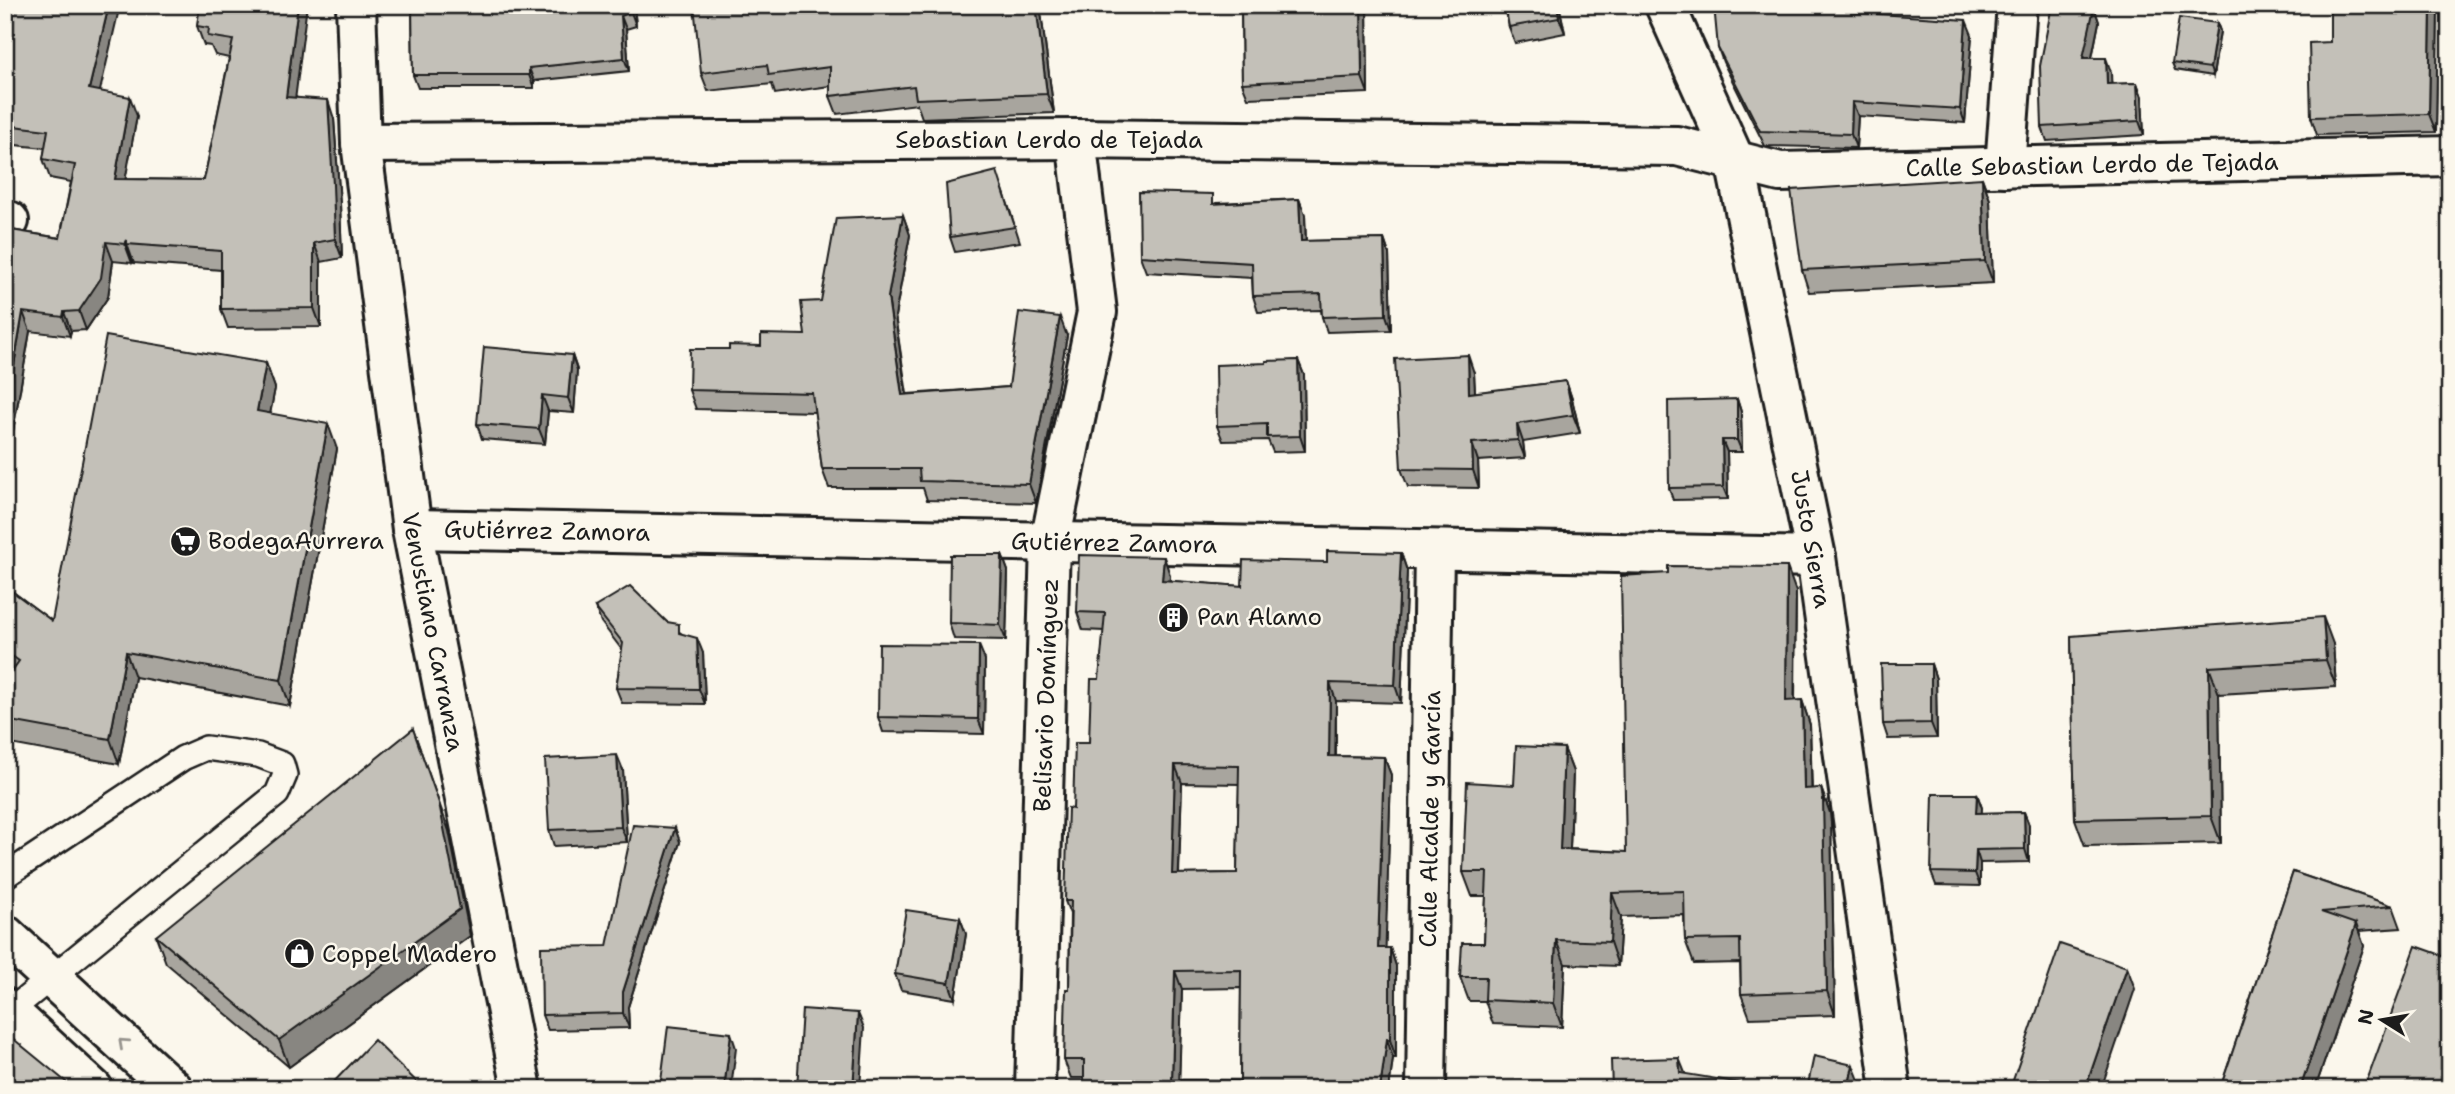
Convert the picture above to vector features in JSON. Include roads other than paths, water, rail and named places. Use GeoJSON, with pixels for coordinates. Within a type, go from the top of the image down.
{"type":"FeatureCollection","features":[{"type":"Feature","properties":{"kind":"street","name":"Venustiano Carranza"},"geometry":{"type":"LineString","coordinates":[[356,5],[360,143],[412,529],[522,1089]]}},
{"type":"Feature","properties":{"kind":"street","name":"Justo Sierra"},"geometry":{"type":"LineString","coordinates":[[1665,5],[1735,161],[1816,557],[1891,1089]]}},
{"type":"Feature","properties":{"kind":"street"},"geometry":{"type":"LineString","coordinates":[[2005,167],[2017,5]]}},
{"type":"Feature","properties":{"kind":"street","name":"Sebastian Lerdo de Tejada"},"geometry":{"type":"LineString","coordinates":[[360,143],[1076,139],[1677,146],[1735,161]]}},
{"type":"Feature","properties":{"kind":"street","name":"Belisario Domínguez"},"geometry":{"type":"LineString","coordinates":[[1035,1089],[1051,542],[1097,313],[1076,139]]}},
{"type":"Feature","properties":{"kind":"street","name":"Calle Sebastian Lerdo de Tejada"},"geometry":{"type":"LineString","coordinates":[[1735,161],[1780,172],[2450,156]]}},
{"type":"Feature","properties":{"kind":"street","name":"Gutiérrez Zamora"},"geometry":{"type":"LineString","coordinates":[[412,529],[1816,557]]}},
{"type":"Feature","properties":{"kind":"street","name":"Calle Alcalde y García"},"geometry":{"type":"LineString","coordinates":[[1426,1089],[1434,550]]}},
{"type":"Feature","properties":{"kind":"street"},"geometry":{"type":"LineString","coordinates":[[5,935],[173,1089]]}},
{"type":"Feature","properties":{"kind":"street"},"geometry":{"type":"LineString","coordinates":[[7,1010],[93,1089]]}},
{"type":"Feature","properties":{"kind":"lane"},"geometry":{"type":"LineString","coordinates":[[5,876],[183,758],[206,748],[258,755],[282,764],[285,775],[277,794],[7,1010]]}},
{"type":"Feature","properties":{"kind":"place","name":"BodegaAurrera"},"geometry":{"type":"Point","coordinates":[185,541]}},
{"type":"Feature","properties":{"kind":"place","name":"Pan Alamo"},"geometry":{"type":"Point","coordinates":[1174,617]}},
{"type":"Feature","properties":{"kind":"place","name":"Coppel Madero"},"geometry":{"type":"Point","coordinates":[299,954]}}]}
